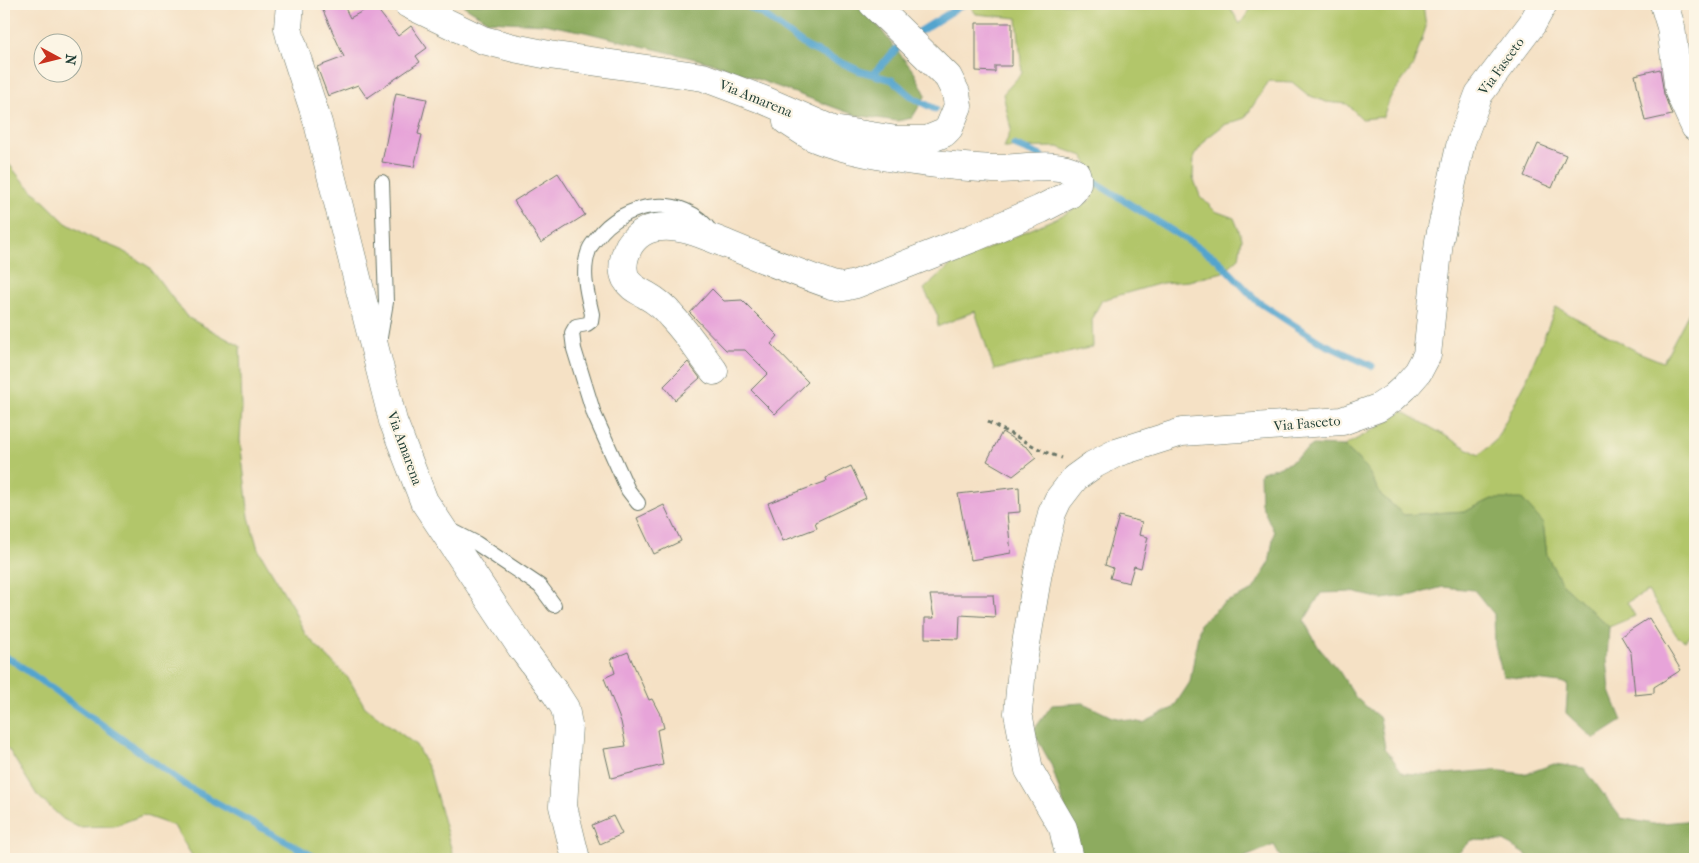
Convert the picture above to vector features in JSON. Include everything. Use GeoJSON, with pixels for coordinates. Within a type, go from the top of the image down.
{"type":"FeatureCollection","features":[{"type":"Feature","properties":{"kind":"street","name":"Via Amarena"},"geometry":{"type":"LineString","coordinates":[[290,4],[288,28],[318,122],[393,421],[424,501],[564,708],[568,725],[563,806],[576,859]]}},
{"type":"Feature","properties":{"kind":"street","name":"Via Amarena"},"geometry":{"type":"LineString","coordinates":[[408,4],[483,40],[514,48],[548,55],[703,77],[764,100],[832,130],[897,140],[927,140],[944,133],[949,128],[958,106],[953,86],[948,77],[873,4]]}},
{"type":"Feature","properties":{"kind":"street","name":"Via Fasceto"},"geometry":{"type":"LineString","coordinates":[[1070,859],[1063,828],[1029,770],[1018,713],[1022,668],[1038,572],[1052,513],[1058,500],[1075,478],[1093,465],[1116,454],[1182,432],[1342,421],[1378,408],[1394,398],[1405,387],[1418,372],[1426,354],[1439,241],[1461,142],[1479,94],[1532,24],[1542,4]]}},
{"type":"Feature","properties":{"kind":"street"},"geometry":{"type":"LineString","coordinates":[[1664,4],[1670,27],[1679,92],[1695,127]]}},
{"type":"Feature","properties":{"kind":"street"},"geometry":{"type":"LineString","coordinates":[[714,371],[672,316],[647,296],[637,291],[625,277],[623,264],[626,253],[632,242],[642,231],[656,227],[672,227],[717,241],[823,282],[843,287],[856,284],[934,254],[1041,208],[1070,194],[1074,191],[1078,182],[1076,173],[1066,168],[994,169],[947,165],[870,154],[813,137],[787,121],[786,110]]}},
{"type":"Feature","properties":{"kind":"lane"},"geometry":{"type":"LineString","coordinates":[[377,352],[386,302],[382,182]]}},
{"type":"Feature","properties":{"kind":"lane"},"geometry":{"type":"LineString","coordinates":[[638,503],[628,490],[594,414],[574,349],[572,333],[576,326],[587,324],[591,321],[592,314],[584,270],[589,249],[606,226],[624,214],[650,206],[670,206],[692,213],[707,226],[717,241]]}},
{"type":"Feature","properties":{"kind":"lane"},"geometry":{"type":"LineString","coordinates":[[440,524],[476,543],[540,586],[554,605]]}},
{"type":"Feature","properties":{"kind":"path"},"geometry":{"type":"LineString","coordinates":[[988,422],[1060,458],[1093,465]]}},
{"type":"Feature","properties":{"kind":"green space"},"geometry":{"type":"Polygon","coordinates":[[[461,4],[861,4],[914,72],[926,95],[912,118],[897,121],[855,115],[716,64],[544,24],[488,21],[461,4]]]}},
{"type":"Feature","properties":{"kind":"green space"},"geometry":{"type":"Polygon","coordinates":[[[969,4],[1228,4],[1240,24],[1254,4],[1423,4],[1426,27],[1413,66],[1390,98],[1383,117],[1362,119],[1347,104],[1326,102],[1308,95],[1292,82],[1269,81],[1245,118],[1224,125],[1207,138],[1194,156],[1193,177],[1200,196],[1215,211],[1234,218],[1242,238],[1239,258],[1223,272],[1189,281],[1162,283],[1102,300],[1092,318],[1093,347],[994,370],[975,311],[937,327],[938,316],[924,289],[951,265],[1065,214],[1092,199],[1096,177],[1083,156],[1058,147],[1004,148],[1011,129],[1003,94],[1022,73],[1017,18],[976,14],[969,4]]]}},
{"type":"Feature","properties":{"kind":"green space"},"geometry":{"type":"Polygon","coordinates":[[[4,158],[21,179],[66,223],[92,238],[121,250],[149,267],[187,317],[240,346],[242,408],[240,440],[249,517],[258,549],[292,606],[305,634],[349,679],[365,707],[416,745],[430,772],[454,859],[194,859],[174,826],[143,815],[114,826],[78,827],[63,819],[37,795],[4,745],[4,158]]]}},
{"type":"Feature","properties":{"kind":"green space"},"geometry":{"type":"Polygon","coordinates":[[[1695,301],[1695,632],[1685,641],[1677,636],[1648,591],[1627,602],[1635,616],[1609,627],[1562,584],[1547,556],[1543,523],[1492,499],[1466,511],[1404,515],[1381,495],[1366,467],[1344,446],[1389,421],[1402,411],[1479,455],[1496,440],[1525,383],[1556,307],[1638,352],[1663,362],[1695,301]]]}},
{"type":"Feature","properties":{"kind":"green space"},"geometry":{"type":"Polygon","coordinates":[[[1313,445],[1344,446],[1366,467],[1381,495],[1404,515],[1466,511],[1492,499],[1522,499],[1543,523],[1547,556],[1562,584],[1609,627],[1607,659],[1610,691],[1622,721],[1594,739],[1566,713],[1568,684],[1503,676],[1495,646],[1494,614],[1474,590],[1443,587],[1413,595],[1382,599],[1352,592],[1321,593],[1304,621],[1319,648],[1339,671],[1356,698],[1380,718],[1385,748],[1403,773],[1432,775],[1494,770],[1525,774],[1554,764],[1584,768],[1621,818],[1653,824],[1695,820],[1695,859],[1532,859],[1504,841],[1472,840],[1452,859],[1282,859],[1274,845],[1240,859],[1081,859],[1051,764],[1033,731],[1052,705],[1083,703],[1112,717],[1143,723],[1173,708],[1190,682],[1200,623],[1224,603],[1252,591],[1269,564],[1274,532],[1261,504],[1260,473],[1289,463],[1313,445]]]}},
{"type":"Feature","properties":{"kind":"building"},"geometry":{"type":"Polygon","coordinates":[[[320,4],[343,4],[350,18],[374,5],[398,36],[411,26],[427,48],[416,56],[420,62],[367,98],[358,85],[328,96],[317,67],[344,57],[320,4]]]}},
{"type":"Feature","properties":{"kind":"building"},"geometry":{"type":"Polygon","coordinates":[[[976,23],[1012,23],[1012,66],[995,66],[995,72],[976,71],[976,23]]]}},
{"type":"Feature","properties":{"kind":"building"},"geometry":{"type":"Polygon","coordinates":[[[1660,69],[1664,94],[1672,115],[1645,121],[1635,75],[1660,69]]]}},
{"type":"Feature","properties":{"kind":"building"},"geometry":{"type":"Polygon","coordinates":[[[396,93],[427,99],[418,134],[422,135],[414,167],[382,162],[396,93]]]}},
{"type":"Feature","properties":{"kind":"building"},"geometry":{"type":"Polygon","coordinates":[[[1538,144],[1566,155],[1552,188],[1524,176],[1538,144]]]}},
{"type":"Feature","properties":{"kind":"building"},"geometry":{"type":"Polygon","coordinates":[[[558,173],[585,215],[541,243],[514,201],[558,173]]]}},
{"type":"Feature","properties":{"kind":"building"},"geometry":{"type":"Polygon","coordinates":[[[712,289],[724,301],[742,300],[778,336],[771,344],[808,382],[775,414],[751,390],[768,373],[745,350],[726,350],[690,313],[712,289]]]}},
{"type":"Feature","properties":{"kind":"building"},"geometry":{"type":"Polygon","coordinates":[[[688,362],[700,378],[675,400],[664,386],[688,362]]]}},
{"type":"Feature","properties":{"kind":"building"},"geometry":{"type":"Polygon","coordinates":[[[1002,432],[1028,448],[1036,458],[1013,476],[987,461],[1002,432]]]}},
{"type":"Feature","properties":{"kind":"building"},"geometry":{"type":"Polygon","coordinates":[[[851,466],[866,498],[815,522],[817,528],[783,541],[768,503],[827,481],[826,478],[851,466]]]}},
{"type":"Feature","properties":{"kind":"building"},"geometry":{"type":"Polygon","coordinates":[[[1019,487],[1020,512],[1007,513],[1011,553],[971,560],[958,494],[1019,487]]]}},
{"type":"Feature","properties":{"kind":"building"},"geometry":{"type":"Polygon","coordinates":[[[664,505],[681,541],[654,554],[637,518],[664,505]]]}},
{"type":"Feature","properties":{"kind":"building"},"geometry":{"type":"Polygon","coordinates":[[[1119,516],[1142,522],[1139,535],[1148,537],[1141,568],[1134,566],[1129,583],[1110,578],[1113,568],[1105,565],[1119,516]]]}},
{"type":"Feature","properties":{"kind":"building"},"geometry":{"type":"Polygon","coordinates":[[[930,595],[993,595],[995,617],[960,615],[959,639],[925,638],[925,618],[934,618],[930,595]]]}},
{"type":"Feature","properties":{"kind":"building"},"geometry":{"type":"Polygon","coordinates":[[[1649,618],[1681,670],[1654,687],[1654,693],[1635,695],[1631,653],[1621,636],[1649,618]]]}},
{"type":"Feature","properties":{"kind":"building"},"geometry":{"type":"Polygon","coordinates":[[[628,652],[649,700],[652,699],[661,716],[664,728],[657,730],[663,765],[611,778],[604,749],[626,746],[621,722],[604,678],[615,673],[611,659],[628,652]]]}},
{"type":"Feature","properties":{"kind":"building"},"geometry":{"type":"Polygon","coordinates":[[[613,816],[622,834],[600,844],[592,825],[613,816]]]}},
{"type":"Feature","properties":{"kind":"waterway"},"geometry":{"type":"LineString","coordinates":[[744,4],[763,15],[807,47],[860,71],[892,80],[915,99],[935,109]]}},
{"type":"Feature","properties":{"kind":"waterway"},"geometry":{"type":"LineString","coordinates":[[914,35],[964,4]]}},
{"type":"Feature","properties":{"kind":"waterway"},"geometry":{"type":"LineString","coordinates":[[873,74],[903,42]]}},
{"type":"Feature","properties":{"kind":"waterway"},"geometry":{"type":"LineString","coordinates":[[1014,145],[1041,156]]}},
{"type":"Feature","properties":{"kind":"waterway"},"geometry":{"type":"LineString","coordinates":[[1085,176],[1217,259],[1257,301],[1320,342],[1372,366]]}},
{"type":"Feature","properties":{"kind":"waterway"},"geometry":{"type":"LineString","coordinates":[[4,656],[190,788],[318,859]]}}]}
